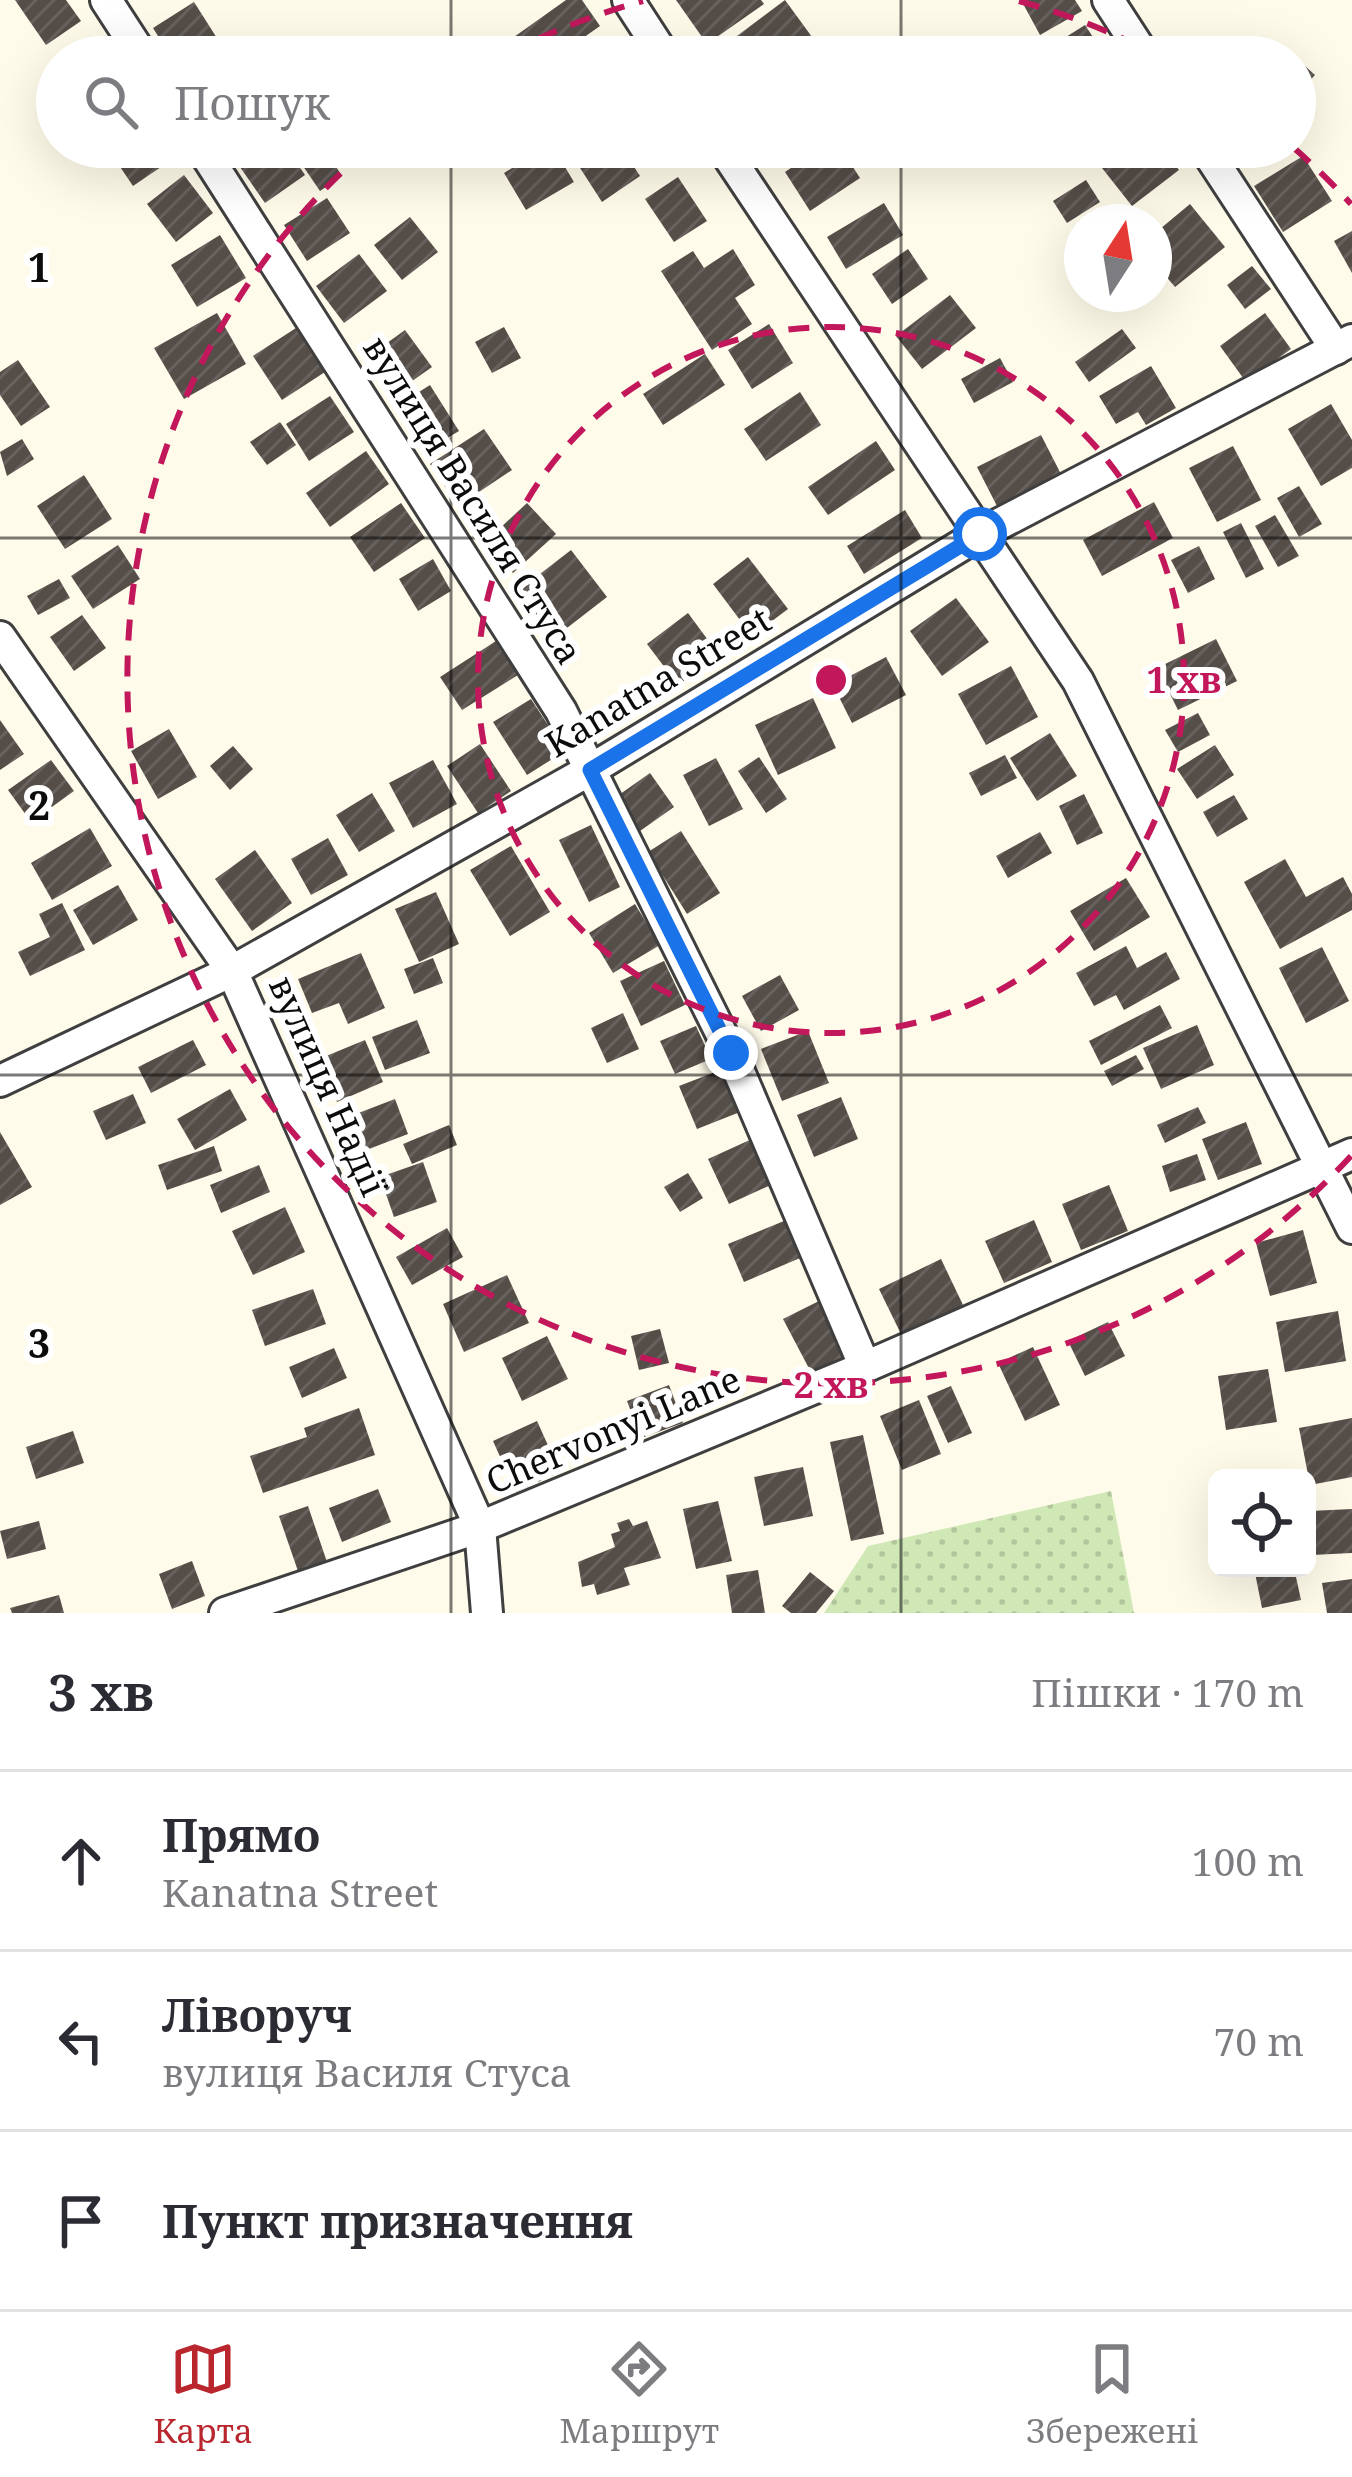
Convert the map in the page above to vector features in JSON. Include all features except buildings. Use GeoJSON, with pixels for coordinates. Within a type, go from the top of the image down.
{"type":"FeatureCollection","features":[{"type":"Feature","properties":{"kind":"street"},"geometry":{"type":"LineString","coordinates":[[106,0],[129,36]]}},
{"type":"Feature","properties":{"kind":"street"},"geometry":{"type":"LineString","coordinates":[[628,0],[651,36]]}},
{"type":"Feature","properties":{"kind":"street"},"geometry":{"type":"LineString","coordinates":[[1108,0],[1131,36]]}},
{"type":"Feature","properties":{"kind":"street","name":"вулиця Василя Стуса"},"geometry":{"type":"LineString","coordinates":[[214,168],[561,711],[731,1053],[865,1367]]}},
{"type":"Feature","properties":{"kind":"street"},"geometry":{"type":"LineString","coordinates":[[736,168],[1078,681],[1352,1228]]}},
{"type":"Feature","properties":{"kind":"street"},"geometry":{"type":"LineString","coordinates":[[1219,168],[1344,345]]}},
{"type":"Feature","properties":{"kind":"street","name":"Kanatna Street"},"geometry":{"type":"LineString","coordinates":[[0,1081],[232,971],[590,770],[980,534],[1344,345]]}},
{"type":"Feature","properties":{"kind":"street","name":"вулиця Надії"},"geometry":{"type":"LineString","coordinates":[[0,637],[232,971],[481,1527],[488,1613]]}},
{"type":"Feature","properties":{"kind":"street","name":"Chervonyi Lane"},"geometry":{"type":"LineString","coordinates":[[225,1613],[481,1527],[865,1367],[1352,1154]]}},
{"type":"Feature","properties":{"kind":"green space"},"geometry":{"type":"Polygon","coordinates":[[[1111,1491],[1134,1613],[824,1613],[868,1546],[1111,1491]]]}},
{"type":"Feature","properties":{"kind":"route"},"geometry":{"type":"LineString","coordinates":[[731,1053],[590,770],[980,534]]}}]}
